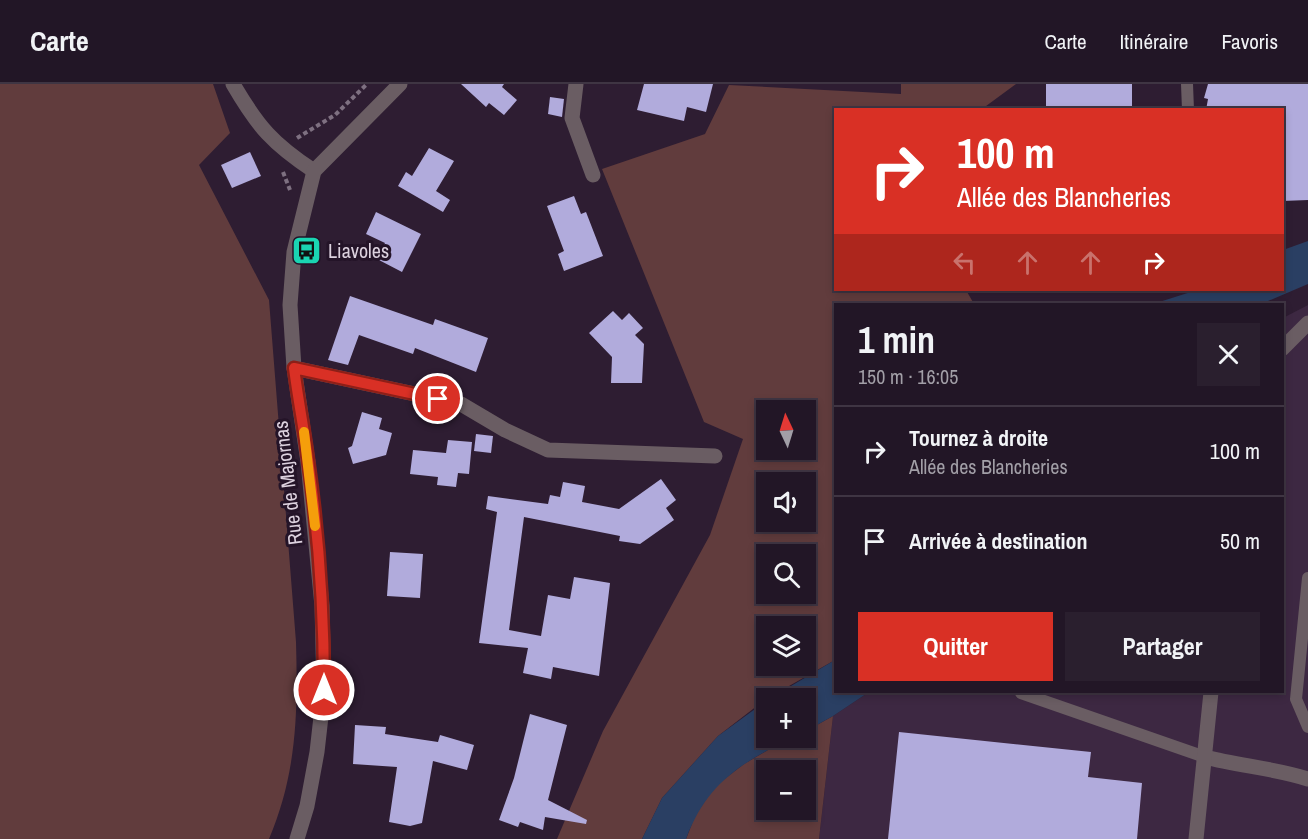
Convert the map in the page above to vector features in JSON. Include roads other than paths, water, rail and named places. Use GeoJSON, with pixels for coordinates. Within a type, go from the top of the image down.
{"type":"FeatureCollection","features":[{"type":"Feature","properties":{"kind":"street"},"geometry":{"type":"LineString","coordinates":[[233,84],[253,119],[274,141],[314,171],[400,84]]}},
{"type":"Feature","properties":{"kind":"street"},"geometry":{"type":"LineString","coordinates":[[576,84],[572,118],[593,175]]}},
{"type":"Feature","properties":{"kind":"street","name":"Rue de Majornas"},"geometry":{"type":"LineString","coordinates":[[297,839],[307,806],[317,752],[324,690],[324,656],[308,462],[294,368],[290,305],[292,271],[314,171]]}},
{"type":"Feature","properties":{"kind":"street"},"geometry":{"type":"LineString","coordinates":[[1284,348],[1308,323]]}},
{"type":"Feature","properties":{"kind":"street"},"geometry":{"type":"LineString","coordinates":[[294,368],[461,404],[505,430],[548,450],[715,456]]}},
{"type":"Feature","properties":{"kind":"street"},"geometry":{"type":"LineString","coordinates":[[1196,839],[1211,693]]}},
{"type":"Feature","properties":{"kind":"street"},"geometry":{"type":"LineString","coordinates":[[1205,757],[1279,770],[1308,779]]}},
{"type":"Feature","properties":{"kind":"lane"},"geometry":{"type":"LineString","coordinates":[[1187,84],[1188,108]]}},
{"type":"Feature","properties":{"kind":"lane"},"geometry":{"type":"LineString","coordinates":[[1308,578],[1296,699],[1308,728]]}},
{"type":"Feature","properties":{"kind":"lane"},"geometry":{"type":"LineString","coordinates":[[1021,693],[1205,757]]}},
{"type":"Feature","properties":{"kind":"water"},"geometry":{"type":"Polygon","coordinates":[[[1308,241],[1308,284],[1263,303],[1156,303],[1194,291],[1284,291],[1284,250],[1308,241]]]}},
{"type":"Feature","properties":{"kind":"water"},"geometry":{"type":"Polygon","coordinates":[[[834,661],[834,693],[868,693],[816,725],[816,688],[788,688],[808,676],[816,676],[816,671],[834,661]]]}},
{"type":"Feature","properties":{"kind":"water"},"geometry":{"type":"Polygon","coordinates":[[[756,708],[756,748],[773,748],[741,767],[715,789],[694,820],[686,839],[642,839],[662,798],[718,736],[756,708]]]}},
{"type":"Feature","properties":{"kind":"place","name":"Liavoles"},"geometry":{"type":"Point","coordinates":[307,251]}}]}
